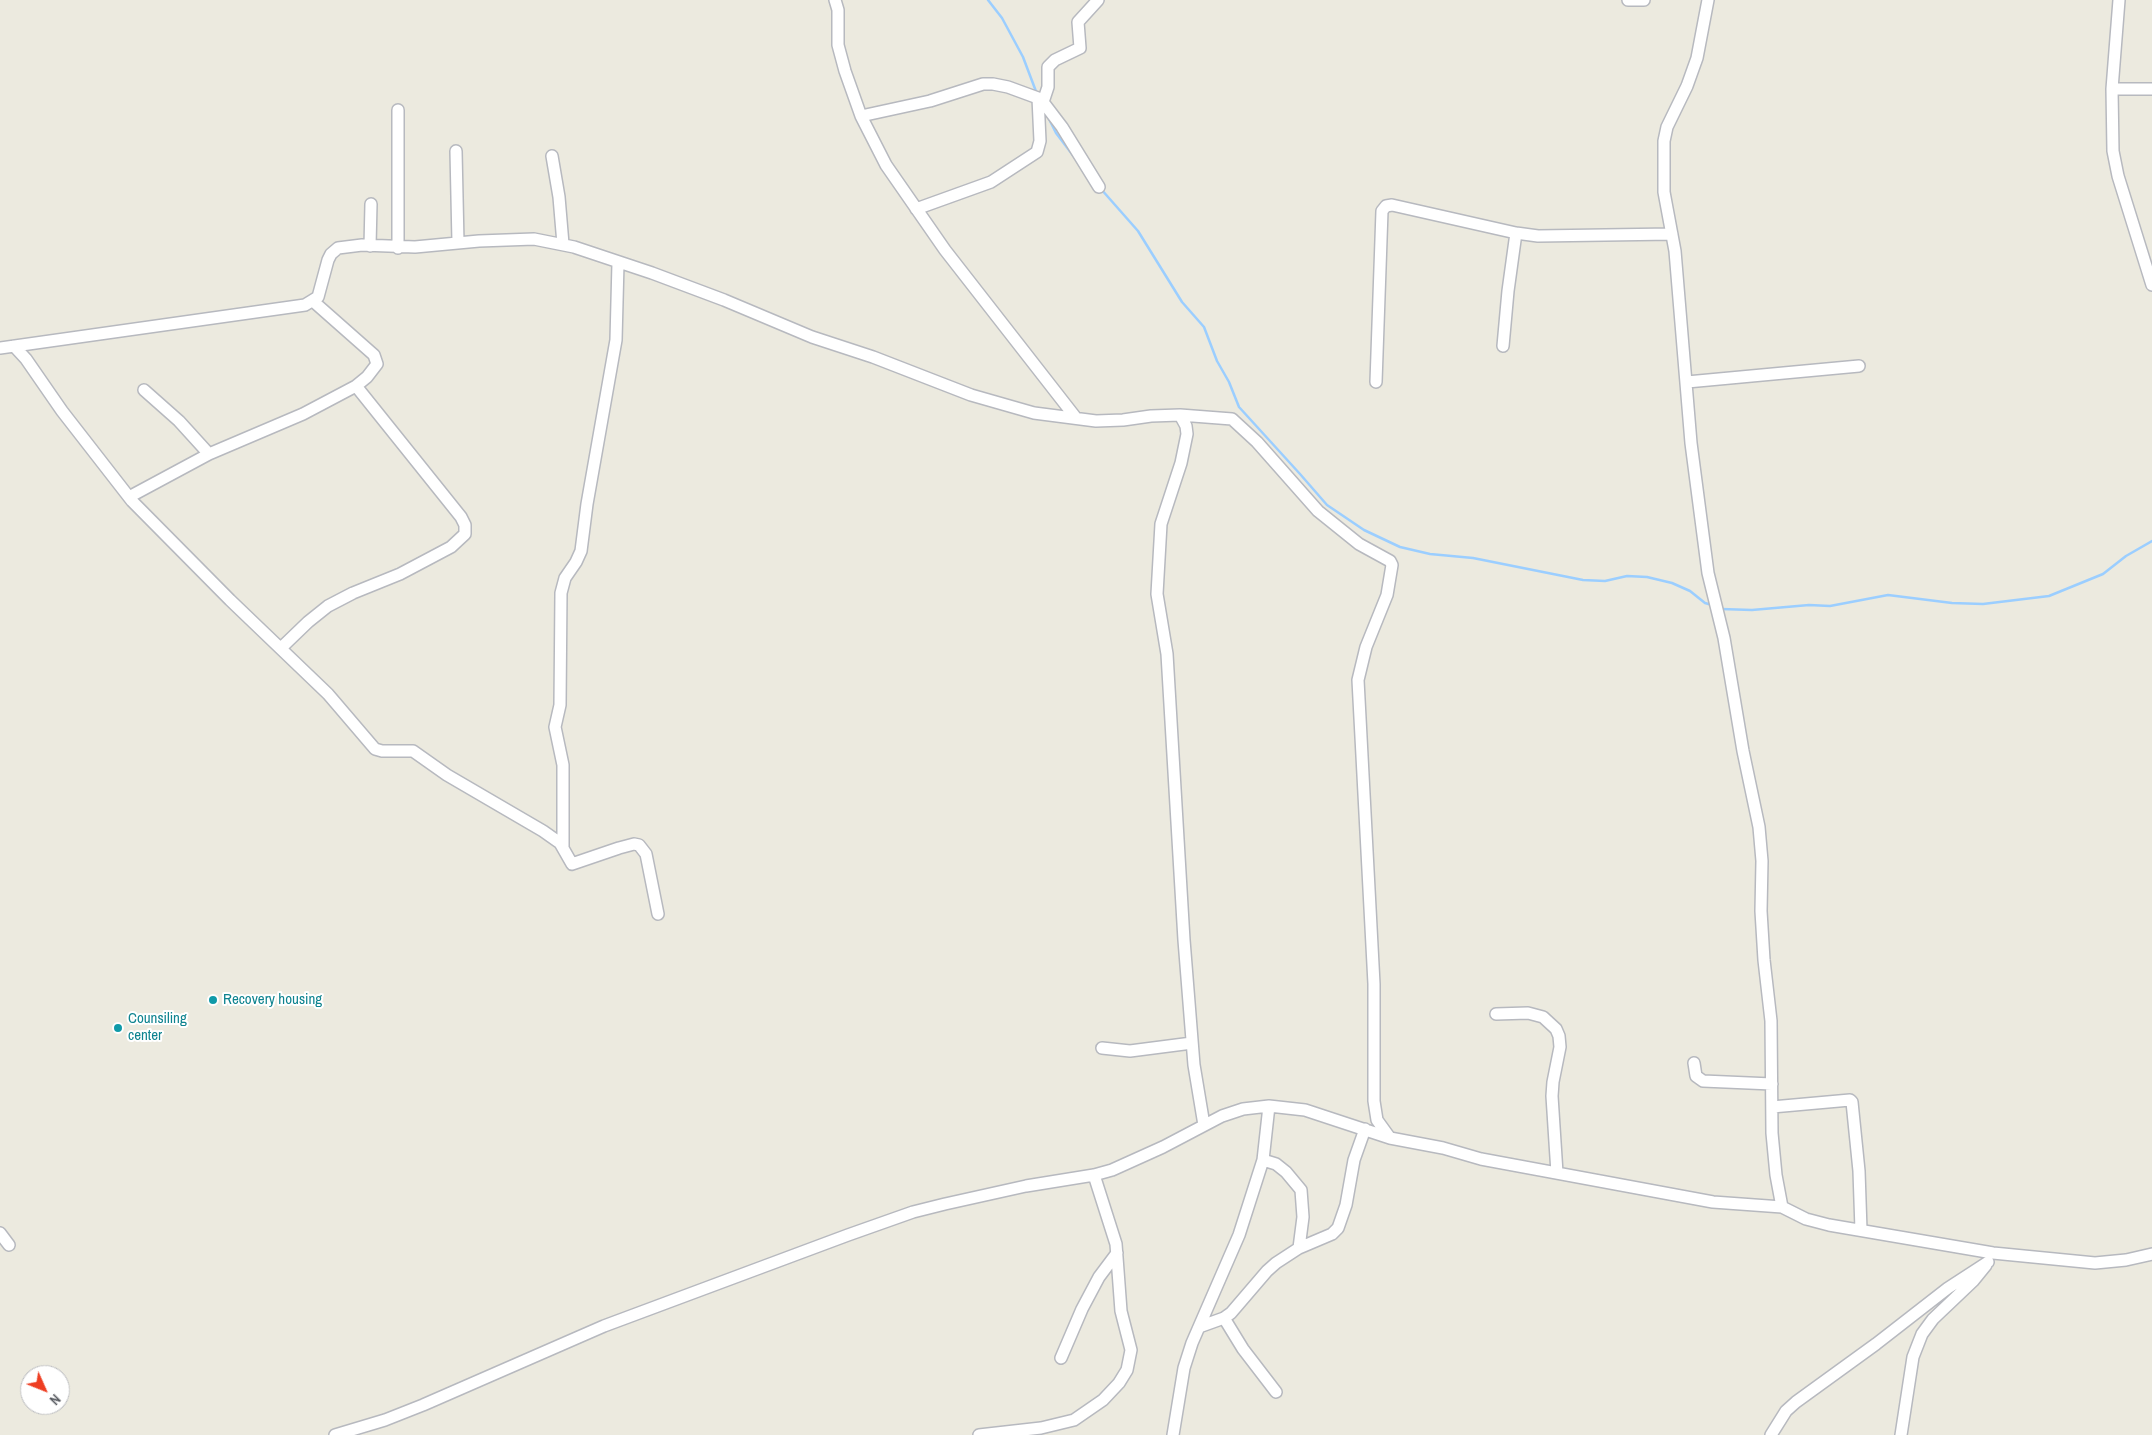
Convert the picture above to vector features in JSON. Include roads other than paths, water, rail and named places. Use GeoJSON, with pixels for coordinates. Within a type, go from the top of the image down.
{"type":"FeatureCollection","features":[{"type":"Feature","properties":{"kind":"street"},"geometry":{"type":"LineString","coordinates":[[835,0],[838,10],[838,45],[861,116],[894,180],[980,297],[1076,418]]}},
{"type":"Feature","properties":{"kind":"street"},"geometry":{"type":"LineString","coordinates":[[916,209],[991,182],[1037,152],[1040,141],[1040,100],[1048,87],[1048,67],[1055,60],[1080,48],[1078,22],[1098,0]]}},
{"type":"Feature","properties":{"kind":"street"},"geometry":{"type":"LineString","coordinates":[[1628,0],[1644,0]]}},
{"type":"Feature","properties":{"kind":"street"},"geometry":{"type":"LineString","coordinates":[[1708,0],[1697,58],[1664,141],[1664,192],[1672,234],[1680,298],[1691,443],[1708,573],[1724,638],[1743,751],[1759,827],[1762,861],[1761,911],[1770,1021],[1772,1133],[1776,1175],[1782,1207]]}},
{"type":"Feature","properties":{"kind":"street"},"geometry":{"type":"LineString","coordinates":[[2120,0],[2112,89],[2113,152],[2118,176],[2152,285]]}},
{"type":"Feature","properties":{"kind":"street"},"geometry":{"type":"LineString","coordinates":[[861,116],[930,101],[988,84],[1008,87],[1040,100],[1062,126],[1099,186]]}},
{"type":"Feature","properties":{"kind":"street"},"geometry":{"type":"LineString","coordinates":[[2112,89],[2152,90]]}},
{"type":"Feature","properties":{"kind":"street"},"geometry":{"type":"LineString","coordinates":[[398,110],[398,248]]}},
{"type":"Feature","properties":{"kind":"street"},"geometry":{"type":"LineString","coordinates":[[456,151],[458,244]]}},
{"type":"Feature","properties":{"kind":"street"},"geometry":{"type":"LineString","coordinates":[[552,156],[559,196],[563,244]]}},
{"type":"Feature","properties":{"kind":"street"},"geometry":{"type":"LineString","coordinates":[[370,246],[371,204]]}},
{"type":"Feature","properties":{"kind":"street"},"geometry":{"type":"LineString","coordinates":[[1376,382],[1376,328],[1383,208],[1388,205],[1516,233],[1538,236],[1672,234]]}},
{"type":"Feature","properties":{"kind":"street"},"geometry":{"type":"LineString","coordinates":[[1503,346],[1516,233]]}},
{"type":"Feature","properties":{"kind":"street"},"geometry":{"type":"LineString","coordinates":[[0,348],[294,307],[314,302],[321,291],[331,254],[338,248],[349,246],[398,248],[534,239],[574,246],[695,289],[812,337],[872,357],[971,395],[1034,412],[1076,418],[1123,420],[1151,416],[1180,416],[1229,418],[1236,421],[1318,511],[1359,544],[1390,561],[1392,565],[1387,595],[1366,647],[1358,680],[1374,984],[1374,1101],[1376,1120],[1390,1138]]}},
{"type":"Feature","properties":{"kind":"street"},"geometry":{"type":"LineString","coordinates":[[563,848],[563,766],[555,727],[560,705],[561,593],[565,578],[581,551],[587,504],[616,340],[618,263]]}},
{"type":"Feature","properties":{"kind":"street"},"geometry":{"type":"LineString","coordinates":[[129,497],[209,454],[303,414],[356,386],[374,370],[377,360],[374,355],[314,302]]}},
{"type":"Feature","properties":{"kind":"street"},"geometry":{"type":"LineString","coordinates":[[14,346],[26,359],[62,411],[129,497],[328,694],[375,749],[382,751],[413,751],[447,775],[543,831],[563,848],[570,862],[575,864],[619,848],[634,844],[639,846],[646,854],[658,914]]}},
{"type":"Feature","properties":{"kind":"street"},"geometry":{"type":"LineString","coordinates":[[1687,382],[1860,366]]}},
{"type":"Feature","properties":{"kind":"street"},"geometry":{"type":"LineString","coordinates":[[280,648],[328,606],[353,593],[400,574],[451,547],[465,534],[465,525],[461,517],[356,386]]}},
{"type":"Feature","properties":{"kind":"street"},"geometry":{"type":"LineString","coordinates":[[144,390],[179,422],[209,454]]}},
{"type":"Feature","properties":{"kind":"street"},"geometry":{"type":"LineString","coordinates":[[1180,416],[1188,434],[1181,463],[1161,524],[1157,594],[1167,654],[1192,1043],[1204,1125]]}},
{"type":"Feature","properties":{"kind":"street"},"geometry":{"type":"LineString","coordinates":[[1496,1014],[1528,1013],[1543,1016],[1556,1029],[1559,1036],[1560,1048],[1552,1096],[1557,1173]]}},
{"type":"Feature","properties":{"kind":"street"},"geometry":{"type":"LineString","coordinates":[[1102,1048],[1130,1051],[1192,1043]]}},
{"type":"Feature","properties":{"kind":"street"},"geometry":{"type":"LineString","coordinates":[[1694,1063],[1696,1076],[1703,1081],[1772,1084]]}},
{"type":"Feature","properties":{"kind":"street"},"geometry":{"type":"LineString","coordinates":[[1772,1107],[1850,1100],[1852,1102],[1858,1170],[1860,1230]]}},
{"type":"Feature","properties":{"kind":"street"},"geometry":{"type":"LineString","coordinates":[[1172,1435],[1184,1368],[1239,1235],[1263,1160],[1269,1106]]}},
{"type":"Feature","properties":{"kind":"street"},"geometry":{"type":"LineString","coordinates":[[335,1435],[385,1420],[423,1405],[604,1326],[886,1221],[983,1195],[1112,1170],[1163,1147],[1222,1116],[1243,1109],[1269,1106],[1305,1110],[1390,1138],[1443,1148],[1481,1159],[1713,1202],[1782,1207],[1806,1219],[1990,1257],[2095,1263],[2126,1260],[2152,1254]]}},
{"type":"Feature","properties":{"kind":"street"},"geometry":{"type":"LineString","coordinates":[[1199,1328],[1224,1318],[1231,1313],[1267,1271],[1299,1248],[1318,1241],[1338,1228],[1346,1205],[1354,1160],[1365,1129]]}},
{"type":"Feature","properties":{"kind":"street"},"geometry":{"type":"LineString","coordinates":[[1263,1160],[1276,1164],[1286,1172],[1301,1190],[1303,1217],[1299,1248]]}},
{"type":"Feature","properties":{"kind":"street"},"geometry":{"type":"LineString","coordinates":[[979,1435],[1041,1428],[1074,1420],[1103,1400],[1119,1383],[1127,1370],[1131,1350],[1121,1311],[1117,1253],[1112,1228],[1094,1175]]}},
{"type":"Feature","properties":{"kind":"street"},"geometry":{"type":"LineString","coordinates":[[0,1233],[9,1245]]}},
{"type":"Feature","properties":{"kind":"street"},"geometry":{"type":"LineString","coordinates":[[1061,1358],[1082,1309],[1099,1277],[1117,1253]]}},
{"type":"Feature","properties":{"kind":"street"},"geometry":{"type":"LineString","coordinates":[[1771,1435],[1786,1411],[1796,1402],[1990,1257]]}},
{"type":"Feature","properties":{"kind":"street"},"geometry":{"type":"LineString","coordinates":[[1901,1435],[1913,1357],[1922,1334],[1939,1313],[1974,1281],[1990,1257]]}},
{"type":"Feature","properties":{"kind":"street"},"geometry":{"type":"LineString","coordinates":[[1224,1318],[1248,1355],[1276,1392]]}},
{"type":"Feature","properties":{"kind":"waterway"},"geometry":{"type":"LineString","coordinates":[[988,0],[1002,18],[1023,57],[1037,94]]}},
{"type":"Feature","properties":{"kind":"waterway"},"geometry":{"type":"LineString","coordinates":[[1049,119],[1056,133],[1075,158]]}},
{"type":"Feature","properties":{"kind":"waterway"},"geometry":{"type":"LineString","coordinates":[[1101,189],[1138,231],[1182,302],[1204,327],[1217,361],[1229,382],[1239,407],[1327,505],[1364,530],[1400,547],[1430,554],[1473,558],[1583,580],[1605,581],[1627,576],[1647,577],[1672,583],[1690,591],[1705,603],[1712,605]]}},
{"type":"Feature","properties":{"kind":"waterway"},"geometry":{"type":"LineString","coordinates":[[1721,609],[1752,610],[1809,605],[1830,606],[1888,595],[1952,603],[1983,604],[2049,596],[2103,574],[2126,556],[2152,541]]}},
{"type":"Feature","properties":{"kind":"place","name":"Recovery housing"},"geometry":{"type":"Point","coordinates":[213,1000]}},
{"type":"Feature","properties":{"kind":"place","name":"Counsiling center"},"geometry":{"type":"Point","coordinates":[118,1028]}}]}
